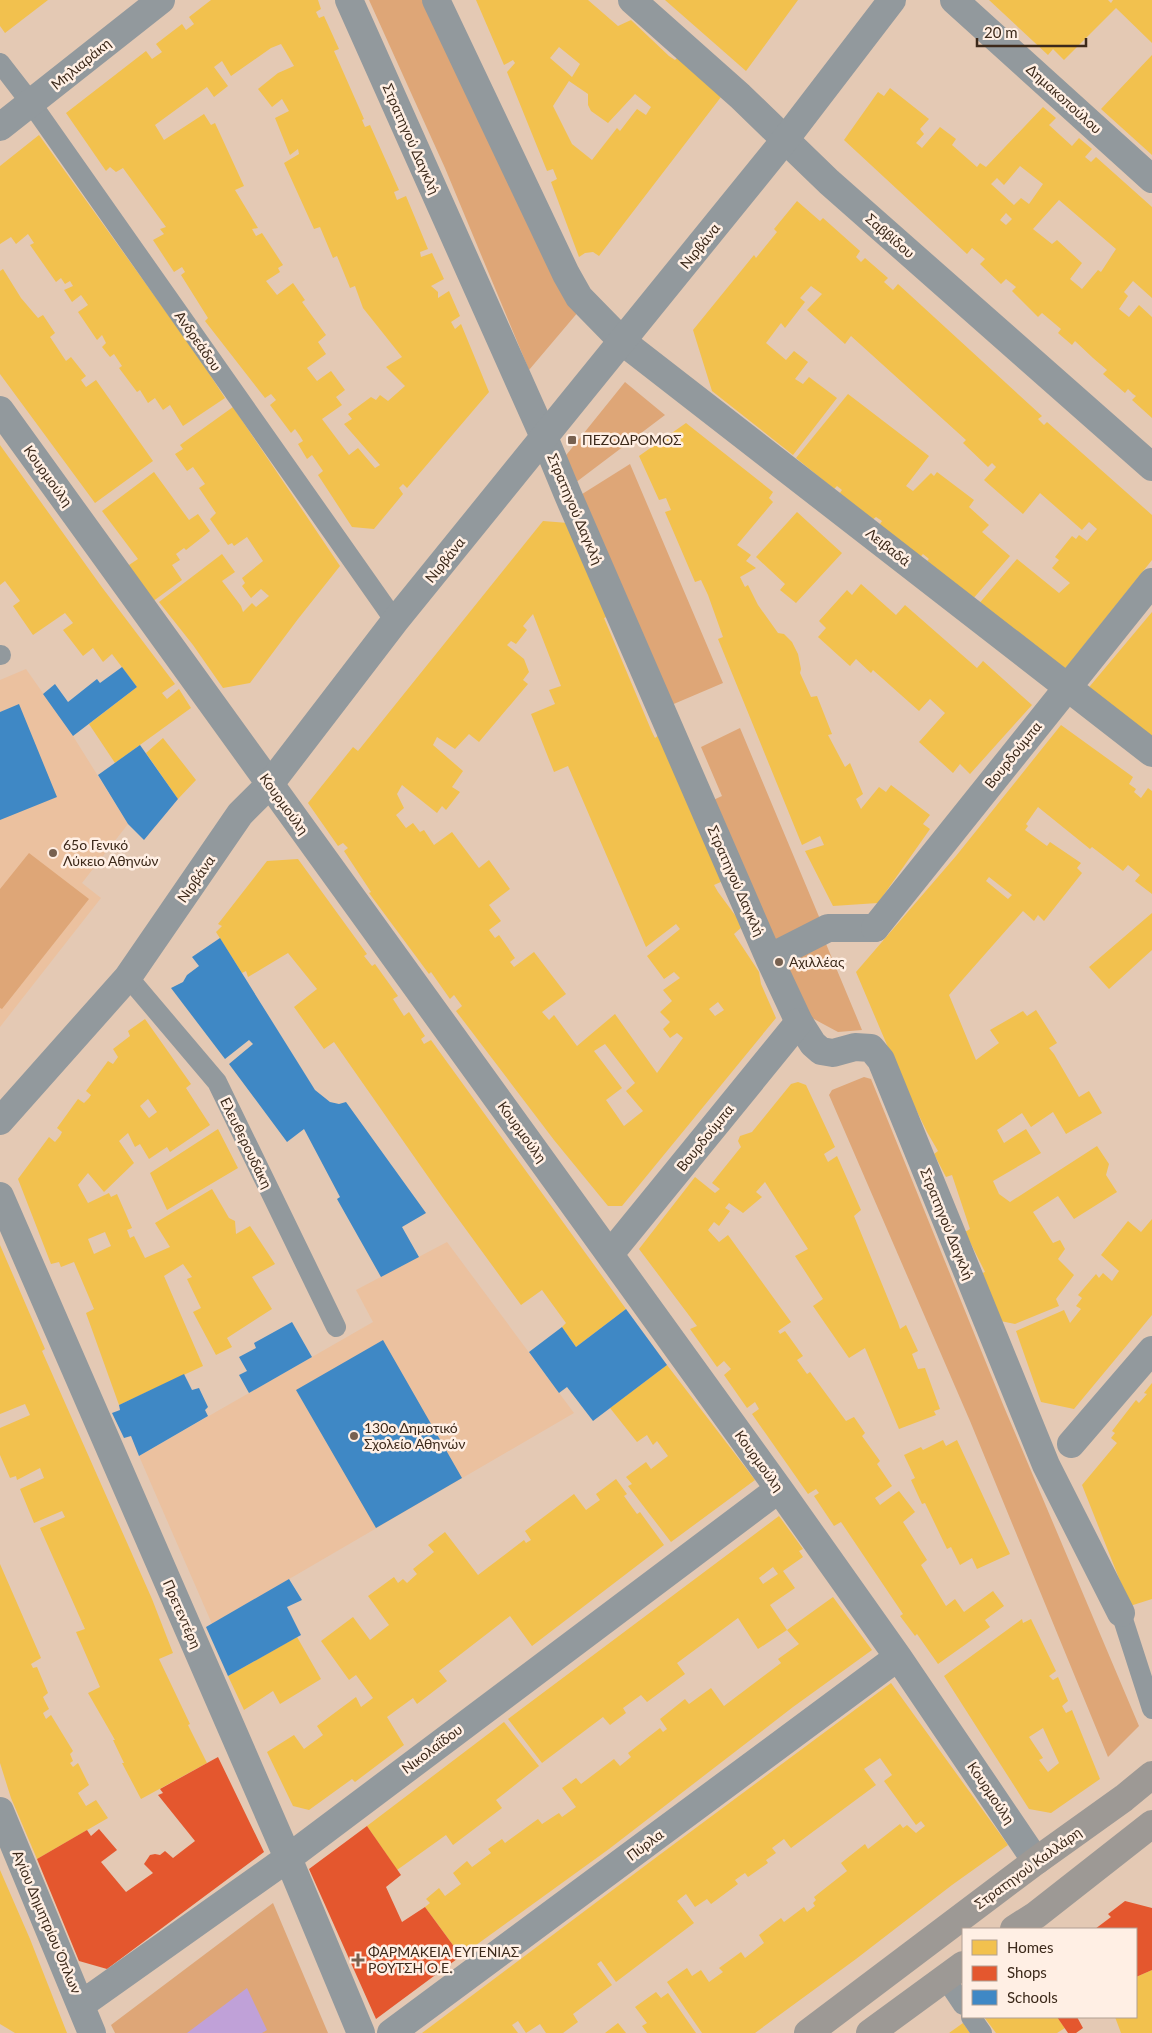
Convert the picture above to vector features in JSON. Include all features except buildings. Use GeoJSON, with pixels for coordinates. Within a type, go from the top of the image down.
{"type":"FeatureCollection","features":[{"type":"Feature","properties":{"kind":"main road","name":"Στρατηγού Καλλάρη"},"geometry":{"type":"LineString","coordinates":[[808,2033],[1036,1860],[1124,1798],[1152,1775]]}},
{"type":"Feature","properties":{"kind":"main road"},"geometry":{"type":"LineString","coordinates":[[1016,1928],[1036,1916],[1152,1824]]}},
{"type":"Feature","properties":{"kind":"main road"},"geometry":{"type":"LineString","coordinates":[[870,2033],[954,1972]]}},
{"type":"Feature","properties":{"kind":"street","name":"Μηλιαράκη"},"geometry":{"type":"LineString","coordinates":[[0,127],[161,0]]}},
{"type":"Feature","properties":{"kind":"street","name":"Στρατηγού Δαγκλή"},"geometry":{"type":"LineString","coordinates":[[349,0],[544,437],[769,958],[799,1022],[813,1044],[821,1051],[833,1053],[855,1047],[871,1048],[881,1060],[1046,1465],[1121,1613]]}},
{"type":"Feature","properties":{"kind":"street"},"geometry":{"type":"LineString","coordinates":[[436,0],[566,274],[580,297],[623,342]]}},
{"type":"Feature","properties":{"kind":"street","name":"Σαββίδου"},"geometry":{"type":"LineString","coordinates":[[632,0],[740,96],[784,141],[844,195],[1152,467]]}},
{"type":"Feature","properties":{"kind":"street","name":"Νιρβάνα"},"geometry":{"type":"LineString","coordinates":[[0,1121],[128,977],[240,814],[270,784],[395,621],[784,141],[892,0]]}},
{"type":"Feature","properties":{"kind":"street","name":"Δημακοπούλου"},"geometry":{"type":"LineString","coordinates":[[954,0],[1152,179]]}},
{"type":"Feature","properties":{"kind":"street","name":"Λειβαδά"},"geometry":{"type":"LineString","coordinates":[[623,342],[1152,753]]}},
{"type":"Feature","properties":{"kind":"street","name":"Κουρμούλη"},"geometry":{"type":"LineString","coordinates":[[0,410],[779,1489],[898,1657],[1036,1860]]}},
{"type":"Feature","properties":{"kind":"street","name":"Βουρδούμπα"},"geometry":{"type":"LineString","coordinates":[[769,958],[828,928],[875,928],[1152,582]]}},
{"type":"Feature","properties":{"kind":"street","name":"Βουρδούμπα"},"geometry":{"type":"LineString","coordinates":[[610,1254],[799,1022]]}},
{"type":"Feature","properties":{"kind":"street","name":"Πρετεντέρη"},"geometry":{"type":"LineString","coordinates":[[0,1196],[288,1858],[361,2033]]}},
{"type":"Feature","properties":{"kind":"street"},"geometry":{"type":"LineString","coordinates":[[1071,1444],[1152,1350]]}},
{"type":"Feature","properties":{"kind":"street","name":"Νικολαΐδου"},"geometry":{"type":"LineString","coordinates":[[82,2004],[288,1858],[779,1489]]}},
{"type":"Feature","properties":{"kind":"street","name":"Πύρλα"},"geometry":{"type":"LineString","coordinates":[[391,2033],[898,1657]]}},
{"type":"Feature","properties":{"kind":"street","name":"Αγίου Δημητρίου Όπλων"},"geometry":{"type":"LineString","coordinates":[[0,1811],[82,2004],[92,2033]]}},
{"type":"Feature","properties":{"kind":"lane","name":"Ανδρεάδου"},"geometry":{"type":"LineString","coordinates":[[0,63],[31,103],[395,621]]}},
{"type":"Feature","properties":{"kind":"lane","name":"Ελευθερουδάκη"},"geometry":{"type":"LineString","coordinates":[[128,977],[217,1082],[336,1327]]}},
{"type":"Feature","properties":{"kind":"lane","name":"Στρατηγού Δαγκλή"},"geometry":{"type":"LineString","coordinates":[[1121,1613],[1152,1709]]}},
{"type":"Feature","properties":{"kind":"lane"},"geometry":{"type":"LineString","coordinates":[[954,1972],[962,2001]]}},
{"type":"Feature","properties":{"kind":"lane"},"geometry":{"type":"LineString","coordinates":[[972,2018],[982,2033]]}},
{"type":"Feature","properties":{"kind":"shaded area"},"geometry":{"type":"Polygon","coordinates":[[[369,0],[425,0],[579,311],[529,370],[445,168],[369,0]]]}},
{"type":"Feature","properties":{"kind":"shaded area"},"geometry":{"type":"Polygon","coordinates":[[[625,382],[665,415],[575,483],[563,459],[625,382]]]}},
{"type":"Feature","properties":{"kind":"shaded area"},"geometry":{"type":"Polygon","coordinates":[[[630,464],[723,683],[669,706],[579,496],[630,464]]]}},
{"type":"Feature","properties":{"kind":"shaded area","name":"65ο Γενικό Λύκειο Αθηνών"},"geometry":{"type":"Polygon","coordinates":[[[26,669],[73,736],[128,824],[82,883],[101,898],[0,1027],[0,680],[26,669]]]}},
{"type":"Feature","properties":{"kind":"shaded area"},"geometry":{"type":"Polygon","coordinates":[[[740,728],[820,919],[771,944],[711,801],[722,796],[701,747],[740,728]]]}},
{"type":"Feature","properties":{"kind":"shaded area"},"geometry":{"type":"Polygon","coordinates":[[[29,853],[89,899],[2,1009],[0,1008],[0,889],[29,853]]]}},
{"type":"Feature","properties":{"kind":"shaded area"},"geometry":{"type":"Polygon","coordinates":[[[824,939],[862,1030],[838,1032],[812,1018],[781,960],[824,939]]]}},
{"type":"Feature","properties":{"kind":"shaded area"},"geometry":{"type":"Polygon","coordinates":[[[864,1077],[871,1079],[1004,1407],[1139,1726],[1108,1757],[970,1421],[829,1095],[832,1090],[864,1077]]]}},
{"type":"Feature","properties":{"kind":"shaded area","name":"130ο Δημοτικό Σχολείο Αθηνών"},"geometry":{"type":"Polygon","coordinates":[[[447,1242],[574,1413],[212,1624],[139,1456],[373,1322],[356,1290],[447,1242]]]}},
{"type":"Feature","properties":{"kind":"shaded area"},"geometry":{"type":"Polygon","coordinates":[[[273,1903],[328,2033],[115,2033],[111,2025],[273,1903]]]}},
{"type":"Feature","properties":{"kind":"shaded area"},"geometry":{"type":"Polygon","coordinates":[[[247,1988],[267,2030],[262,2033],[187,2033],[247,1988]]]}},
{"type":"Feature","properties":{"kind":"place","name":"ΠΕΖΟΔΡΟΜΟΣ"},"geometry":{"type":"Point","coordinates":[572,440]}},
{"type":"Feature","properties":{"kind":"place","name":"65ο Γενικό Λύκειο Αθηνών"},"geometry":{"type":"Point","coordinates":[53,853]}},
{"type":"Feature","properties":{"kind":"place","name":"Αχιλλέας"},"geometry":{"type":"Point","coordinates":[779,962]}},
{"type":"Feature","properties":{"kind":"place","name":"130ο Δημοτικό Σχολείο Αθηνών"},"geometry":{"type":"Point","coordinates":[354,1436]}},
{"type":"Feature","properties":{"kind":"place","name":"ΦΑΡΜΑΚΕΊΑ ΕΥΓΕΝΊΑΣ ΡΟΎΤΣΗ Ο.Ε."},"geometry":{"type":"Point","coordinates":[358,1960]}}]}
